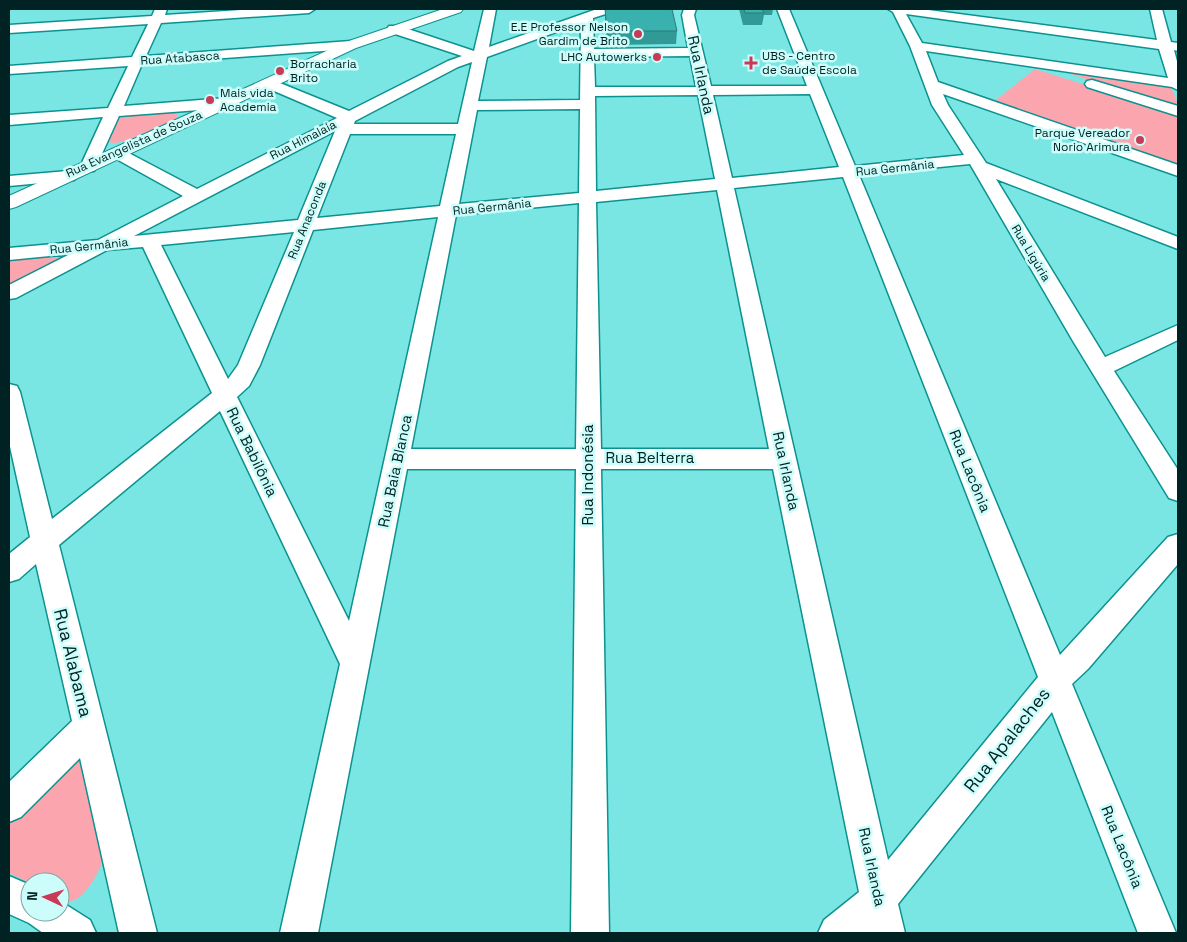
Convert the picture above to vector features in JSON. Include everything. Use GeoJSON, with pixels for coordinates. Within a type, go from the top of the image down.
{"type":"FeatureCollection","features":[{"type":"Feature","properties":{"kind":"main road","name":"Rua Evangelista de Souza"},"geometry":{"type":"LineString","coordinates":[[9,203],[35,184],[68,176],[351,46],[394,29],[456,9]]}},
{"type":"Feature","properties":{"kind":"street"},"geometry":{"type":"LineString","coordinates":[[9,28],[159,14],[309,9]]}},
{"type":"Feature","properties":{"kind":"street","name":"Rua Baia Blanca"},"geometry":{"type":"LineString","coordinates":[[299,933],[449,212],[467,117],[476,54],[490,9]]}},
{"type":"Feature","properties":{"kind":"street","name":"Rua Irlanda"},"geometry":{"type":"LineString","coordinates":[[690,9],[688,15],[703,86],[886,933]]}},
{"type":"Feature","properties":{"kind":"street","name":"Rua Lacônia"},"geometry":{"type":"LineString","coordinates":[[783,9],[1156,933]]}},
{"type":"Feature","properties":{"kind":"street"},"geometry":{"type":"LineString","coordinates":[[896,9],[1172,46]]}},
{"type":"Feature","properties":{"kind":"street","name":"Rua Ligúria"},"geometry":{"type":"LineString","coordinates":[[896,9],[917,46],[940,105],[978,163],[1101,368],[1178,491]]}},
{"type":"Feature","properties":{"kind":"street"},"geometry":{"type":"LineString","coordinates":[[1142,9],[1171,12]]}},
{"type":"Feature","properties":{"kind":"street"},"geometry":{"type":"LineString","coordinates":[[917,46],[1058,60],[1178,84],[1172,46],[1156,10]]}},
{"type":"Feature","properties":{"kind":"street","name":"Rua Himalaia"},"geometry":{"type":"LineString","coordinates":[[9,294],[196,196],[346,123],[433,73],[476,54],[597,12]]}},
{"type":"Feature","properties":{"kind":"street","name":"Rua Indonésia"},"geometry":{"type":"LineString","coordinates":[[590,933],[587,53],[597,12]]}},
{"type":"Feature","properties":{"kind":"street"},"geometry":{"type":"LineString","coordinates":[[88,167],[112,111],[159,14]]}},
{"type":"Feature","properties":{"kind":"street"},"geometry":{"type":"LineString","coordinates":[[394,29],[476,54]]}},
{"type":"Feature","properties":{"kind":"street","name":"Rua Atabasca"},"geometry":{"type":"LineString","coordinates":[[9,70],[351,46]]}},
{"type":"Feature","properties":{"kind":"street"},"geometry":{"type":"LineString","coordinates":[[587,53],[696,52]]}},
{"type":"Feature","properties":{"kind":"street"},"geometry":{"type":"LineString","coordinates":[[1058,60],[1060,72],[1067,76],[1178,111]]}},
{"type":"Feature","properties":{"kind":"street"},"geometry":{"type":"LineString","coordinates":[[270,84],[346,123],[467,117],[587,98],[703,86],[741,77]]}},
{"type":"Feature","properties":{"kind":"street"},"geometry":{"type":"LineString","coordinates":[[932,85],[1178,170]]}},
{"type":"Feature","properties":{"kind":"street"},"geometry":{"type":"LineString","coordinates":[[703,86],[815,90]]}},
{"type":"Feature","properties":{"kind":"street"},"geometry":{"type":"LineString","coordinates":[[9,120],[226,103]]}},
{"type":"Feature","properties":{"kind":"street"},"geometry":{"type":"LineString","coordinates":[[176,106],[186,111],[183,122]]}},
{"type":"Feature","properties":{"kind":"street","name":"Rua Anaconda"},"geometry":{"type":"LineString","coordinates":[[9,570],[224,396],[241,380],[249,365],[346,123]]}},
{"type":"Feature","properties":{"kind":"street"},"geometry":{"type":"LineString","coordinates":[[100,140],[109,146],[124,150],[196,196]]}},
{"type":"Feature","properties":{"kind":"street"},"geometry":{"type":"LineString","coordinates":[[978,163],[1178,243]]}},
{"type":"Feature","properties":{"kind":"street","name":"Rua Germânia"},"geometry":{"type":"LineString","coordinates":[[9,254],[849,172],[978,163]]}},
{"type":"Feature","properties":{"kind":"street"},"geometry":{"type":"LineString","coordinates":[[9,181],[35,184]]}},
{"type":"Feature","properties":{"kind":"street","name":"Rua Babilônia"},"geometry":{"type":"LineString","coordinates":[[148,240],[355,664]]}},
{"type":"Feature","properties":{"kind":"street"},"geometry":{"type":"LineString","coordinates":[[1101,368],[1178,332]]}},
{"type":"Feature","properties":{"kind":"street","name":"Rua Alabama"},"geometry":{"type":"LineString","coordinates":[[10,400],[138,933]]}},
{"type":"Feature","properties":{"kind":"street","name":"Rua Belterra"},"geometry":{"type":"LineString","coordinates":[[397,459],[784,459]]}},
{"type":"Feature","properties":{"kind":"street","name":"Rua Apalaches"},"geometry":{"type":"LineString","coordinates":[[836,933],[879,899],[1042,699],[1054,680],[1077,660],[1178,546]]}},
{"type":"Feature","properties":{"kind":"street"},"geometry":{"type":"LineString","coordinates":[[9,805],[89,726]]}},
{"type":"Feature","properties":{"kind":"street"},"geometry":{"type":"LineString","coordinates":[[59,922],[77,933]]}},
{"type":"Feature","properties":{"kind":"shaded area","name":"Parque Vereador Norio Arimura"},"geometry":{"type":"Polygon","coordinates":[[[1035,69],[1178,114],[1178,167],[992,103],[1035,69]]]}},
{"type":"Feature","properties":{"kind":"shaded area","name":"Parque Vereador Norio Arimura"},"geometry":{"type":"Polygon","coordinates":[[[1070,73],[1171,86],[1178,105],[1172,106],[1070,73]]]}},
{"type":"Feature","properties":{"kind":"shaded area"},"geometry":{"type":"Polygon","coordinates":[[[175,111],[178,116],[173,121],[147,134],[118,143],[111,143],[107,139],[118,116],[123,114],[175,111]]]}},
{"type":"Feature","properties":{"kind":"shaded area"},"geometry":{"type":"Polygon","coordinates":[[[69,254],[66,259],[9,289],[9,258],[69,254]]]}},
{"type":"Feature","properties":{"kind":"shaded area"},"geometry":{"type":"Polygon","coordinates":[[[79,756],[82,759],[103,859],[88,889],[81,896],[70,901],[70,872],[20,872],[20,878],[9,873],[9,822],[68,760],[79,756]]]}},
{"type":"Feature","properties":{"kind":"building"},"geometry":{"type":"Polygon","coordinates":[[[605,9],[672,9],[677,31],[607,31],[605,9]]]}},
{"type":"Feature","properties":{"kind":"building"},"geometry":{"type":"Polygon","coordinates":[[[744,9],[762,9],[764,13],[745,13],[744,9]]]}},
{"type":"Feature","properties":{"kind":"place","name":"E.E Professor Nelson Gardim de Brito"},"geometry":{"type":"Point","coordinates":[638,34]}},
{"type":"Feature","properties":{"kind":"place","name":"LHC Autowerks"},"geometry":{"type":"Point","coordinates":[657,57]}},
{"type":"Feature","properties":{"kind":"place","name":"UBS - Centro de Saúde Escola"},"geometry":{"type":"Point","coordinates":[751,63]}},
{"type":"Feature","properties":{"kind":"place","name":"Borracharia Brito"},"geometry":{"type":"Point","coordinates":[280,71]}},
{"type":"Feature","properties":{"kind":"place","name":"Mais vida Academia"},"geometry":{"type":"Point","coordinates":[210,100]}},
{"type":"Feature","properties":{"kind":"place","name":"Parque Vereador Norio Arimura"},"geometry":{"type":"Point","coordinates":[1140,140]}}]}
